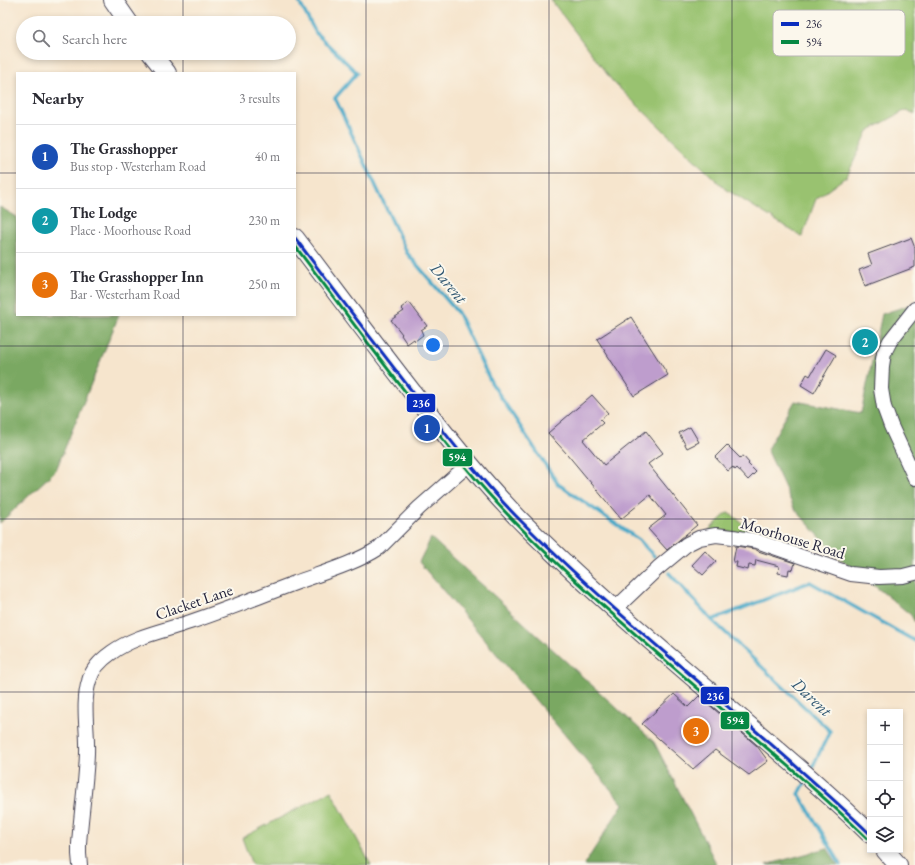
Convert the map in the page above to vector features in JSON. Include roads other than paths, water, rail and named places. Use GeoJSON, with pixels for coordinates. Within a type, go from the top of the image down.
{"type":"FeatureCollection","features":[{"type":"Feature","properties":{"kind":"main road"},"geometry":{"type":"LineString","coordinates":[[113,0],[124,16]]}},
{"type":"Feature","properties":{"kind":"main road"},"geometry":{"type":"LineString","coordinates":[[157,60],[166,72]]}},
{"type":"Feature","properties":{"kind":"main road"},"geometry":{"type":"LineString","coordinates":[[296,239],[407,386],[469,464],[526,526],[615,609],[808,776],[867,831]]}},
{"type":"Feature","properties":{"kind":"main road"},"geometry":{"type":"LineString","coordinates":[[888,853],[898,865]]}},
{"type":"Feature","properties":{"kind":"street"},"geometry":{"type":"LineString","coordinates":[[915,309],[890,341],[884,353],[881,389],[884,407],[891,426],[915,478]]}},
{"type":"Feature","properties":{"kind":"street","name":"Clacket Lane"},"geometry":{"type":"LineString","coordinates":[[80,865],[79,844],[86,769],[86,700],[89,680],[97,665],[112,652],[139,638],[221,612],[335,568],[372,552],[379,548],[419,508],[469,464]]}},
{"type":"Feature","properties":{"kind":"street","name":"Moorhouse Road"},"geometry":{"type":"LineString","coordinates":[[615,609],[658,568],[687,544],[699,538],[716,535],[757,542],[852,574],[879,577],[903,576],[915,573]]}},
{"type":"Feature","properties":{"kind":"waterway","name":"Darent"},"geometry":{"type":"LineString","coordinates":[[298,0],[316,33],[357,73],[335,98],[407,253],[458,313],[491,382],[558,484],[639,540],[654,556]]}},
{"type":"Feature","properties":{"kind":"waterway","name":"Darent"},"geometry":{"type":"LineString","coordinates":[[669,573],[712,620],[830,731],[810,772]]}},
{"type":"Feature","properties":{"kind":"waterway"},"geometry":{"type":"LineString","coordinates":[[712,620],[810,582],[915,641]]}},
{"type":"Feature","properties":{"kind":"waterway","name":"Darent"},"geometry":{"type":"LineString","coordinates":[[806,781],[799,794],[841,865]]}},
{"type":"Feature","properties":{"kind":"place","name":"The Lodge"},"geometry":{"type":"Point","coordinates":[865,342]}},
{"type":"Feature","properties":{"kind":"place","name":"The Grasshopper"},"geometry":{"type":"Point","coordinates":[427,428]}},
{"type":"Feature","properties":{"kind":"place","name":"The Grasshopper Inn"},"geometry":{"type":"Point","coordinates":[696,731]}}]}
